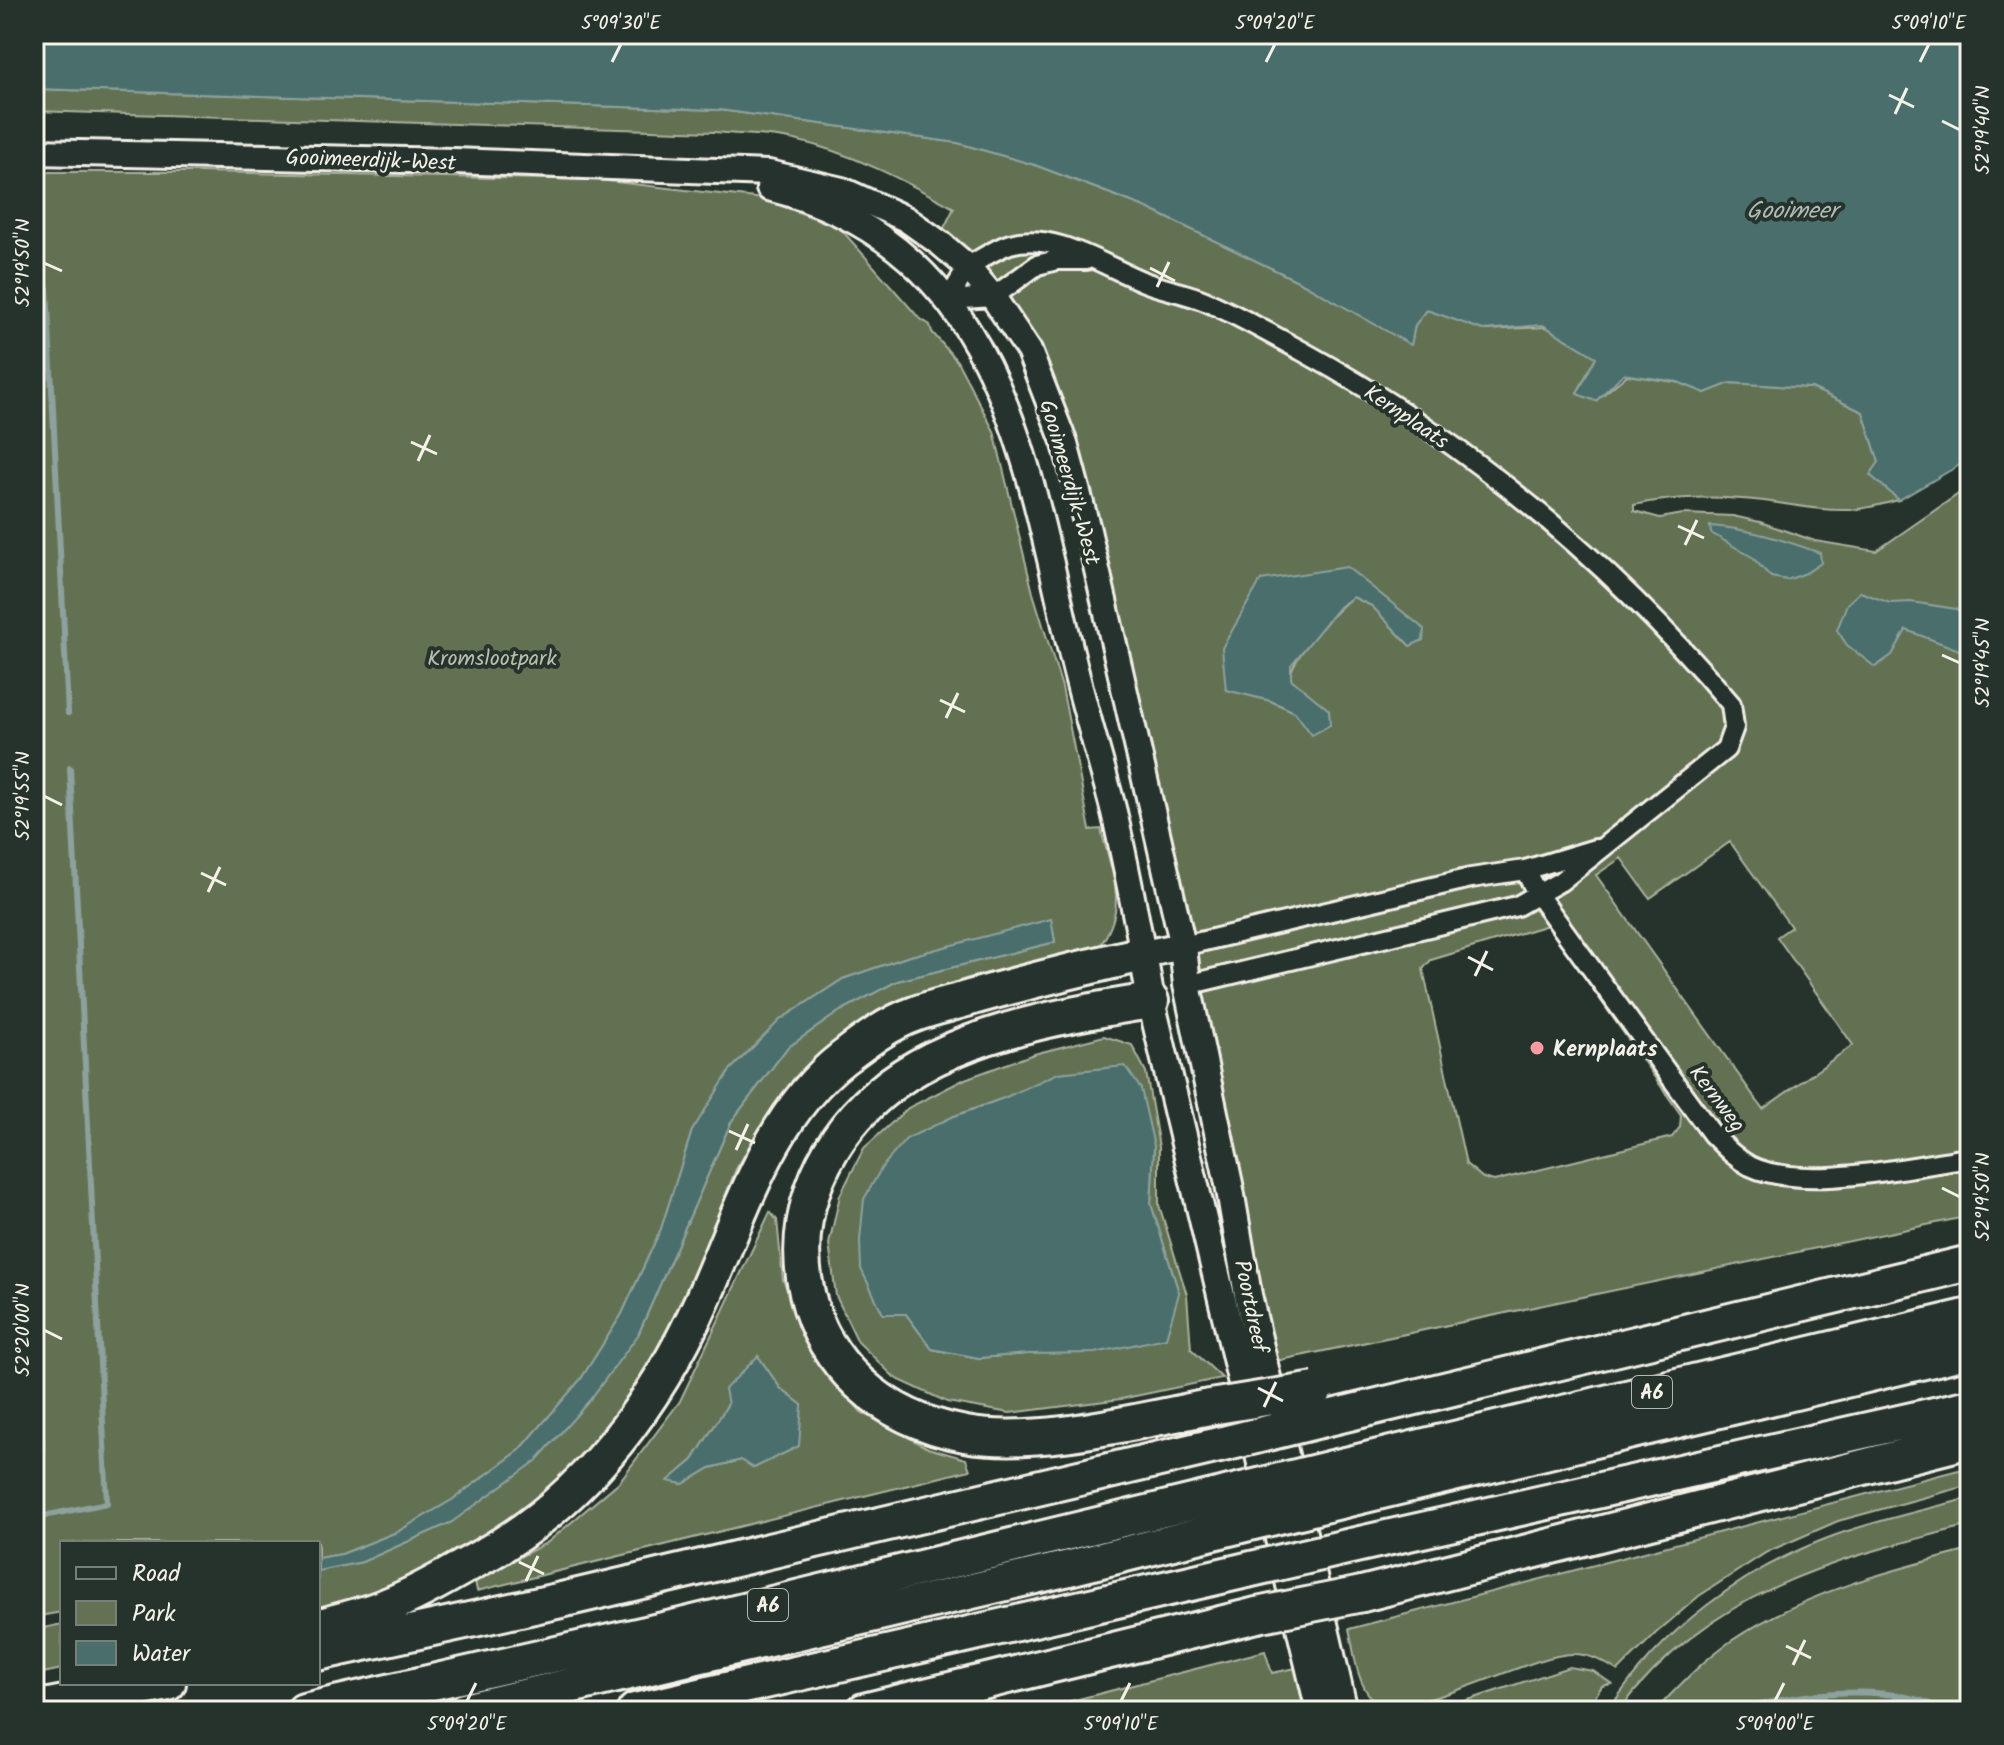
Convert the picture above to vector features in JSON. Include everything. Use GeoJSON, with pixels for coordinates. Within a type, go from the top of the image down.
{"type":"FeatureCollection","features":[{"type":"Feature","properties":{"kind":"highway"},"geometry":{"type":"LineString","coordinates":[[320,1626],[377,1610],[435,1583],[507,1543],[563,1498],[597,1463],[631,1424],[665,1376],[697,1314],[774,1141],[811,1089],[840,1060],[914,1014],[1045,977],[1143,954]]}},
{"type":"Feature","properties":{"kind":"highway","name":"A6"},"geometry":{"type":"LineString","coordinates":[[1151,1001],[1056,1019],[972,1043],[927,1063],[881,1092],[838,1138],[812,1187],[804,1218],[801,1250],[804,1280],[820,1330],[833,1351],[855,1378],[895,1407],[937,1427],[992,1437],[1044,1435],[1210,1407],[1394,1401],[1970,1263]]}},
{"type":"Feature","properties":{"kind":"highway","name":"A6"},"geometry":{"type":"LineString","coordinates":[[464,1711],[1970,1316]]}},
{"type":"Feature","properties":{"kind":"highway","name":"A6"},"geometry":{"type":"LineString","coordinates":[[1337,1484],[1970,1350]]}},
{"type":"Feature","properties":{"kind":"highway","name":"A6"},"geometry":{"type":"LineString","coordinates":[[320,1653],[557,1601],[1219,1445],[1318,1405]]}},
{"type":"Feature","properties":{"kind":"highway"},"geometry":{"type":"LineString","coordinates":[[635,1711],[1970,1407]]}},
{"type":"Feature","properties":{"kind":"highway"},"geometry":{"type":"LineString","coordinates":[[954,1711],[1362,1594],[1970,1440]]}},
{"type":"Feature","properties":{"kind":"highway","name":"A6"},"geometry":{"type":"LineString","coordinates":[[304,1711],[681,1626],[1234,1509]]}},
{"type":"Feature","properties":{"kind":"highway"},"geometry":{"type":"LineString","coordinates":[[864,1711],[1261,1625]]}},
{"type":"Feature","properties":{"kind":"highway"},"geometry":{"type":"LineString","coordinates":[[85,1700],[114,1685]]}},
{"type":"Feature","properties":{"kind":"highway"},"geometry":{"type":"LineString","coordinates":[[34,1709],[158,1685]]}},
{"type":"Feature","properties":{"kind":"main road","name":"Kernplaats"},"geometry":{"type":"LineString","coordinates":[[1143,954],[1183,946]]}},
{"type":"Feature","properties":{"kind":"main road","name":"Poortdreef"},"geometry":{"type":"LineString","coordinates":[[1183,946],[1187,985],[1229,1184],[1248,1295],[1344,1711]]}},
{"type":"Feature","properties":{"kind":"main road","name":"Poortdreef"},"geometry":{"type":"LineString","coordinates":[[1143,954],[1151,1001],[1320,1711]]}},
{"type":"Feature","properties":{"kind":"main road","name":"Kernplaats"},"geometry":{"type":"LineString","coordinates":[[1151,1001],[1187,985]]}},
{"type":"Feature","properties":{"kind":"street","name":"Gooimeerdijk-West"},"geometry":{"type":"LineString","coordinates":[[34,152],[454,161],[769,173],[842,190],[906,219],[968,267],[993,297],[1029,351],[1065,444],[1087,526],[1183,946]]}},
{"type":"Feature","properties":{"kind":"street","name":"Gooimeerdijk-West"},"geometry":{"type":"LineString","coordinates":[[708,173],[785,192],[855,221],[890,243],[920,267],[948,300],[989,367],[1022,448],[1114,812],[1143,954]]}},
{"type":"Feature","properties":{"kind":"street","name":"Kernplaats"},"geometry":{"type":"LineString","coordinates":[[948,300],[968,267],[1001,248],[1025,241],[1062,245],[1145,282],[1204,301],[1264,330],[1430,429],[1498,479],[1618,583],[1731,704],[1735,717],[1733,736],[1726,749],[1561,881],[1517,906],[1187,985]]}},
{"type":"Feature","properties":{"kind":"street","name":"Kernplaats"},"geometry":{"type":"LineString","coordinates":[[993,297],[1037,265],[1057,260],[1093,260]]}},
{"type":"Feature","properties":{"kind":"street"},"geometry":{"type":"LineString","coordinates":[[948,300],[993,297]]}},
{"type":"Feature","properties":{"kind":"street","name":"Kernplaats"},"geometry":{"type":"LineString","coordinates":[[1183,946],[1456,882],[1525,870],[1601,847]]}},
{"type":"Feature","properties":{"kind":"street","name":"Kernweg"},"geometry":{"type":"LineString","coordinates":[[1525,870],[1538,895],[1712,1134],[1735,1157],[1765,1172],[1817,1177],[1855,1175],[1970,1158]]}},
{"type":"Feature","properties":{"kind":"green space"},"geometry":{"type":"Polygon","coordinates":[[[34,89],[720,110],[958,143],[1035,165],[1145,207],[1304,284],[1411,344],[1415,325],[1427,310],[1487,330],[1546,327],[1596,357],[1577,393],[1599,398],[1627,375],[1681,383],[1705,393],[1730,383],[1812,388],[1863,412],[1879,462],[1871,475],[1899,500],[1862,509],[1839,510],[1748,499],[1683,498],[1634,505],[1634,511],[1660,518],[1683,514],[1733,516],[1815,541],[1876,551],[1970,486],[1970,1216],[1276,1361],[1081,476],[1051,388],[941,234],[954,208],[857,160],[795,140],[775,137],[714,132],[34,111],[34,89]],[[1347,567],[1226,689],[1271,701],[1295,712],[1312,734],[1293,689],[1291,675],[1298,658],[1316,634],[1346,603],[1353,597],[1372,606],[1410,646],[1347,567]],[[1730,842],[1650,898],[1621,858],[1596,875],[1763,1109],[1853,1045],[1777,937],[1791,927],[1730,842]],[[1548,925],[1431,960],[1423,969],[1466,1164],[1483,1178],[1494,1181],[1672,1137],[1680,1127],[1681,1115],[1548,925]]]}},
{"type":"Feature","properties":{"kind":"green space","name":"Kromslootpark"},"geometry":{"type":"Polygon","coordinates":[[[34,172],[598,180],[764,199],[840,228],[919,318],[930,325],[932,332],[957,361],[994,431],[1033,593],[1062,687],[1090,830],[1101,829],[1113,874],[1114,915],[1101,944],[965,979],[917,995],[870,1018],[794,1078],[736,1169],[678,1316],[631,1405],[565,1480],[474,1547],[368,1597],[320,1611],[320,1571],[362,1562],[452,1522],[638,1335],[731,1122],[787,1048],[840,1011],[897,981],[1055,942],[1051,920],[907,957],[843,979],[780,1020],[692,1131],[661,1229],[622,1314],[581,1379],[520,1450],[452,1500],[397,1532],[342,1554],[320,1558],[320,1541],[60,1541],[60,1612],[34,1617],[34,172]]]}},
{"type":"Feature","properties":{"kind":"green space"},"geometry":{"type":"Polygon","coordinates":[[[1104,1036],[1132,1045],[1146,1072],[1159,1147],[1159,1205],[1187,1295],[1191,1349],[1222,1378],[1121,1399],[1010,1413],[947,1402],[895,1378],[858,1342],[836,1296],[829,1244],[840,1195],[864,1148],[908,1108],[965,1079],[1034,1054],[1104,1036]],[[1004,1098],[952,1117],[906,1314],[932,1349],[979,1358],[1027,1354],[1179,1293],[1151,1204],[1154,1146],[1004,1098]]]}},
{"type":"Feature","properties":{"kind":"green space"},"geometry":{"type":"Polygon","coordinates":[[[770,1212],[777,1220],[783,1280],[815,1356],[861,1412],[928,1448],[966,1459],[970,1470],[477,1591],[475,1581],[548,1542],[619,1482],[680,1401],[770,1212]],[[758,1356],[693,1460],[669,1481],[683,1484],[710,1468],[741,1460],[802,1405],[781,1389],[758,1356]]]}},
{"type":"Feature","properties":{"kind":"green space"},"geometry":{"type":"Polygon","coordinates":[[[1970,1467],[1970,1485],[1838,1521],[1767,1552],[1699,1596],[1618,1671],[1585,1655],[1553,1657],[1438,1697],[1411,1703],[1388,1704],[1372,1698],[1362,1684],[1349,1629],[1970,1467]]]}},
{"type":"Feature","properties":{"kind":"green space"},"geometry":{"type":"Polygon","coordinates":[[[1970,1498],[1970,1525],[1822,1568],[1777,1586],[1733,1609],[1693,1636],[1654,1670],[1619,1711],[1608,1711],[1653,1654],[1679,1629],[1736,1585],[1767,1566],[1850,1530],[1970,1498]]]}},
{"type":"Feature","properties":{"kind":"green space"},"geometry":{"type":"Polygon","coordinates":[[[1970,1550],[1970,1711],[1655,1711],[1721,1648],[1787,1609],[1877,1575],[1970,1550]]]}},
{"type":"Feature","properties":{"kind":"green space"},"geometry":{"type":"Polygon","coordinates":[[[60,1624],[60,1669],[34,1675],[34,1630],[60,1624]]]}},
{"type":"Feature","properties":{"kind":"green space"},"geometry":{"type":"Polygon","coordinates":[[[1265,1651],[1272,1673],[1296,1668],[1307,1711],[1032,1711],[1265,1651]]]}},
{"type":"Feature","properties":{"kind":"green space"},"geometry":{"type":"Polygon","coordinates":[[[1569,1667],[1593,1671],[1612,1684],[1602,1686],[1586,1711],[1435,1711],[1569,1667]]]}},
{"type":"Feature","properties":{"kind":"water","name":"Gooimeer"},"geometry":{"type":"Polygon","coordinates":[[[34,34],[1970,34],[1970,459],[1899,500],[1870,475],[1879,462],[1863,412],[1812,388],[1730,383],[1705,393],[1678,382],[1623,374],[1596,401],[1577,394],[1596,357],[1543,325],[1483,330],[1427,310],[1415,325],[1411,345],[1304,284],[1145,207],[1035,165],[958,143],[720,110],[34,89],[34,34]]]}},
{"type":"Feature","properties":{"kind":"water"},"geometry":{"type":"Polygon","coordinates":[[[1710,526],[1752,532],[1820,553],[1821,563],[1787,580],[1771,577],[1752,557],[1711,533],[1710,526]]]}},
{"type":"Feature","properties":{"kind":"water"},"geometry":{"type":"Polygon","coordinates":[[[1347,567],[1424,629],[1423,640],[1410,646],[1372,606],[1353,597],[1339,607],[1291,665],[1291,679],[1329,710],[1330,725],[1312,735],[1295,712],[1271,701],[1226,690],[1222,648],[1261,580],[1347,567]]]}},
{"type":"Feature","properties":{"kind":"water"},"geometry":{"type":"Polygon","coordinates":[[[1860,592],[1890,603],[1911,602],[1956,609],[1970,619],[1970,654],[1906,630],[1892,655],[1875,667],[1847,645],[1837,630],[1847,604],[1860,592]]]}},
{"type":"Feature","properties":{"kind":"water"},"geometry":{"type":"Polygon","coordinates":[[[1051,919],[1055,942],[897,981],[840,1011],[787,1048],[731,1122],[638,1335],[589,1401],[536,1461],[452,1522],[362,1562],[320,1571],[320,1558],[342,1554],[397,1532],[452,1500],[520,1450],[581,1379],[622,1314],[661,1229],[692,1131],[731,1069],[780,1020],[843,979],[907,957],[1051,919]]]}},
{"type":"Feature","properties":{"kind":"water"},"geometry":{"type":"Polygon","coordinates":[[[1125,1066],[1141,1089],[1154,1146],[1151,1204],[1179,1293],[1166,1338],[1095,1353],[979,1358],[932,1349],[906,1314],[883,1314],[861,1269],[864,1199],[882,1167],[906,1139],[1058,1073],[1125,1066]]]}},
{"type":"Feature","properties":{"kind":"water"},"geometry":{"type":"Polygon","coordinates":[[[758,1356],[781,1389],[802,1405],[799,1446],[754,1468],[741,1460],[710,1468],[683,1484],[668,1481],[693,1460],[728,1404],[725,1389],[758,1356]]]}},
{"type":"Feature","properties":{"kind":"water"},"geometry":{"type":"Polygon","coordinates":[[[34,1414],[44,1441],[44,1488],[34,1490],[34,1414]]]}},
{"type":"Feature","properties":{"kind":"waterway"},"geometry":{"type":"LineString","coordinates":[[47,289],[68,713]]}},
{"type":"Feature","properties":{"kind":"waterway"},"geometry":{"type":"LineString","coordinates":[[34,1518],[107,1503],[70,768]]}},
{"type":"Feature","properties":{"kind":"waterway"},"geometry":{"type":"LineString","coordinates":[[1741,1711],[1788,1699],[1844,1693],[1899,1696],[1944,1711]]}},
{"type":"Feature","properties":{"kind":"place","name":"Kernplaats"},"geometry":{"type":"Point","coordinates":[1537,1048]}}]}
